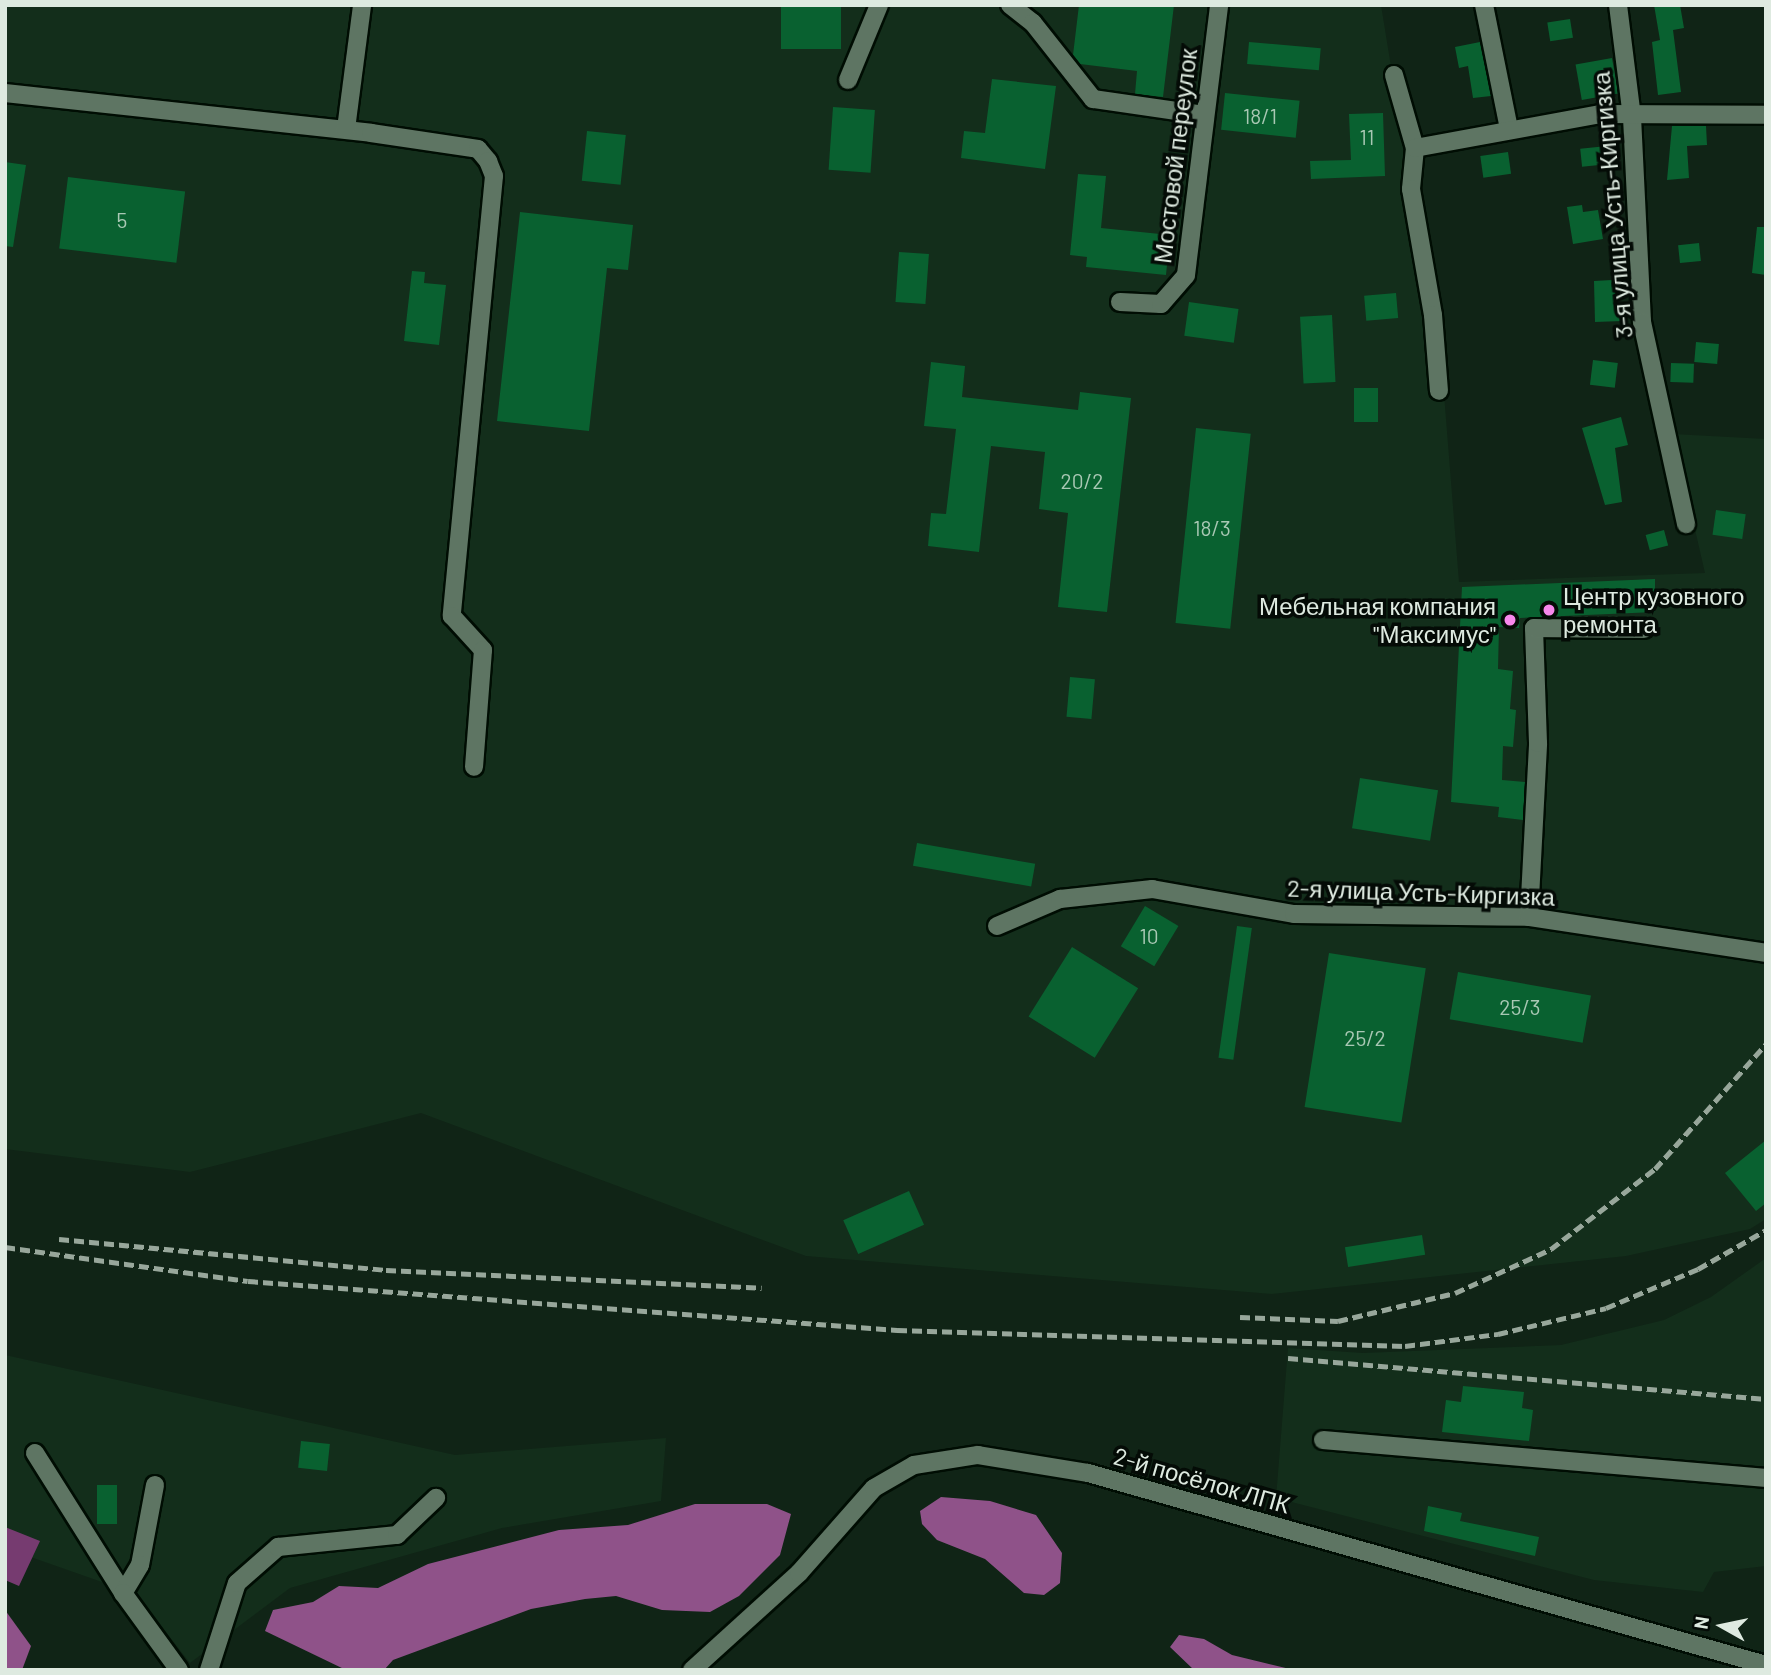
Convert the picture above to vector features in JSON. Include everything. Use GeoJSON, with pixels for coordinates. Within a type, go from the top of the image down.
{"type":"FeatureCollection","features":[{"type":"Feature","properties":{"kind":"street"},"geometry":{"type":"LineString","coordinates":[[346,129],[362,5]]}},
{"type":"Feature","properties":{"kind":"street"},"geometry":{"type":"LineString","coordinates":[[848,80],[879,5]]}},
{"type":"Feature","properties":{"kind":"street"},"geometry":{"type":"LineString","coordinates":[[1010,5],[1033,23],[1093,99],[1204,115]]}},
{"type":"Feature","properties":{"kind":"street","name":"Мостовой переулок"},"geometry":{"type":"LineString","coordinates":[[1120,302],[1161,304],[1186,275],[1219,5]]}},
{"type":"Feature","properties":{"kind":"street"},"geometry":{"type":"LineString","coordinates":[[1484,5],[1509,130]]}},
{"type":"Feature","properties":{"kind":"street","name":"3-я улица Усть-Киргизка"},"geometry":{"type":"LineString","coordinates":[[1618,5],[1632,117],[1642,322],[1686,524]]}},
{"type":"Feature","properties":{"kind":"street"},"geometry":{"type":"LineString","coordinates":[[1394,75],[1415,148],[1411,189],[1433,315],[1439,391]]}},
{"type":"Feature","properties":{"kind":"street"},"geometry":{"type":"LineString","coordinates":[[5,93],[346,129],[478,149],[494,176],[452,616],[483,650],[474,767]]}},
{"type":"Feature","properties":{"kind":"street"},"geometry":{"type":"LineString","coordinates":[[1415,148],[1600,114],[1632,117],[1766,115]]}},
{"type":"Feature","properties":{"kind":"street"},"geometry":{"type":"LineString","coordinates":[[1528,917],[1538,743],[1534,628],[1644,629]]}},
{"type":"Feature","properties":{"kind":"street","name":"2-я улица Усть-Киргизка"},"geometry":{"type":"LineString","coordinates":[[997,926],[1060,899],[1152,889],[1294,914],[1528,917],[1766,953]]}},
{"type":"Feature","properties":{"kind":"street"},"geometry":{"type":"LineString","coordinates":[[1323,1440],[1766,1478]]}},
{"type":"Feature","properties":{"kind":"street"},"geometry":{"type":"LineString","coordinates":[[35,1453],[122,1592],[179,1670]]}},
{"type":"Feature","properties":{"kind":"street","name":"2-й посёлок ЛПК"},"geometry":{"type":"LineString","coordinates":[[692,1670],[800,1573],[874,1488],[914,1465],[978,1455],[1088,1473],[1766,1665]]}},
{"type":"Feature","properties":{"kind":"street"},"geometry":{"type":"LineString","coordinates":[[122,1592],[140,1565],[155,1485]]}},
{"type":"Feature","properties":{"kind":"street"},"geometry":{"type":"LineString","coordinates":[[209,1670],[237,1583],[278,1546],[397,1535],[436,1498]]}},
{"type":"Feature","properties":{"kind":"shaded area"},"geometry":{"type":"Polygon","coordinates":[[[5,5],[1212,5],[1194,278],[1228,5],[1381,5],[1444,394],[1459,582],[1705,573],[1673,434],[1766,439],[1766,1219],[1750,1229],[1626,1256],[1272,1294],[806,1256],[421,1113],[190,1172],[5,1149],[5,5]]]}},
{"type":"Feature","properties":{"kind":"shaded area"},"geometry":{"type":"Polygon","coordinates":[[[1766,1258],[1766,1566],[1714,1572],[1703,1592],[1594,1580],[1276,1498],[1288,1348],[1363,1353],[1561,1345],[1664,1320],[1711,1297],[1766,1258]]]}},
{"type":"Feature","properties":{"kind":"shaded area"},"geometry":{"type":"Polygon","coordinates":[[[5,1355],[455,1455],[666,1438],[661,1501],[502,1528],[290,1588],[190,1663],[136,1594],[5,1548],[5,1355]]]}},
{"type":"Feature","properties":{"kind":"shaded area"},"geometry":{"type":"Polygon","coordinates":[[[941,1497],[990,1501],[1036,1515],[1062,1553],[1060,1583],[1044,1595],[1024,1593],[985,1559],[937,1540],[922,1524],[920,1511],[941,1497]]]}},
{"type":"Feature","properties":{"kind":"shaded area"},"geometry":{"type":"Polygon","coordinates":[[[695,1504],[767,1504],[791,1514],[780,1555],[739,1596],[710,1612],[662,1610],[616,1596],[585,1599],[531,1609],[393,1660],[384,1670],[346,1670],[265,1631],[273,1610],[313,1602],[339,1586],[378,1588],[428,1564],[559,1530],[628,1525],[695,1504]]]}},
{"type":"Feature","properties":{"kind":"shaded area"},"geometry":{"type":"Polygon","coordinates":[[[5,1527],[40,1541],[19,1586],[5,1580],[5,1527]]]}},
{"type":"Feature","properties":{"kind":"shaded area"},"geometry":{"type":"Polygon","coordinates":[[[5,1610],[31,1646],[22,1670],[5,1670],[5,1610]]]}},
{"type":"Feature","properties":{"kind":"shaded area"},"geometry":{"type":"Polygon","coordinates":[[[1179,1635],[1204,1639],[1232,1655],[1294,1670],[1194,1670],[1170,1647],[1179,1635]]]}},
{"type":"Feature","properties":{"kind":"building"},"geometry":{"type":"Polygon","coordinates":[[[781,5],[841,5],[841,49],[781,49],[781,5]]]}},
{"type":"Feature","properties":{"kind":"building"},"geometry":{"type":"Polygon","coordinates":[[[1079,5],[1174,5],[1163,97],[1135,94],[1137,71],[1080,64],[1073,55],[1079,5]]]}},
{"type":"Feature","properties":{"kind":"building"},"geometry":{"type":"Polygon","coordinates":[[[1654,5],[1680,5],[1684,28],[1673,30],[1681,92],[1658,95],[1652,42],[1660,40],[1654,5]]]}},
{"type":"Feature","properties":{"kind":"building"},"geometry":{"type":"Polygon","coordinates":[[[1570,19],[1573,38],[1550,41],[1547,23],[1570,19]]]}},
{"type":"Feature","properties":{"kind":"building"},"geometry":{"type":"Polygon","coordinates":[[[1249,42],[1321,48],[1319,70],[1247,64],[1249,42]]]}},
{"type":"Feature","properties":{"kind":"building"},"geometry":{"type":"Polygon","coordinates":[[[1480,42],[1491,96],[1473,98],[1468,66],[1459,68],[1455,47],[1480,42]]]}},
{"type":"Feature","properties":{"kind":"building"},"geometry":{"type":"Polygon","coordinates":[[[1612,58],[1618,93],[1582,100],[1576,64],[1612,58]]]}},
{"type":"Feature","properties":{"kind":"building"},"geometry":{"type":"Polygon","coordinates":[[[992,79],[1056,86],[1045,169],[961,158],[964,131],[985,133],[992,79]]]}},
{"type":"Feature","properties":{"kind":"building"},"geometry":{"type":"Polygon","coordinates":[[[1225,93],[1300,101],[1296,138],[1221,130],[1225,93]]]}},
{"type":"Feature","properties":{"kind":"building"},"geometry":{"type":"Polygon","coordinates":[[[833,107],[875,110],[871,173],[829,170],[833,107]]]}},
{"type":"Feature","properties":{"kind":"building"},"geometry":{"type":"Polygon","coordinates":[[[1383,113],[1385,176],[1311,179],[1310,161],[1351,160],[1349,114],[1383,113]]]}},
{"type":"Feature","properties":{"kind":"building"},"geometry":{"type":"Polygon","coordinates":[[[1173,122],[1187,124],[1184,147],[1170,145],[1173,122]]]}},
{"type":"Feature","properties":{"kind":"building"},"geometry":{"type":"Polygon","coordinates":[[[1672,126],[1706,126],[1707,145],[1687,146],[1689,178],[1667,180],[1672,126]]]}},
{"type":"Feature","properties":{"kind":"building"},"geometry":{"type":"Polygon","coordinates":[[[587,131],[626,135],[621,185],[582,181],[587,131]]]}},
{"type":"Feature","properties":{"kind":"building"},"geometry":{"type":"Polygon","coordinates":[[[1617,145],[1619,163],[1582,167],[1580,149],[1617,145]]]}},
{"type":"Feature","properties":{"kind":"building"},"geometry":{"type":"Polygon","coordinates":[[[1508,152],[1511,174],[1483,178],[1480,156],[1508,152]]]}},
{"type":"Feature","properties":{"kind":"building"},"geometry":{"type":"Polygon","coordinates":[[[5,162],[26,165],[13,247],[5,246],[5,162]]]}},
{"type":"Feature","properties":{"kind":"building"},"geometry":{"type":"Polygon","coordinates":[[[1078,174],[1106,176],[1101,228],[1170,235],[1166,275],[1086,267],[1087,257],[1070,255],[1078,174]]]}},
{"type":"Feature","properties":{"kind":"building"},"geometry":{"type":"Polygon","coordinates":[[[68,177],[185,191],[176,263],[59,248],[68,177]]]}},
{"type":"Feature","properties":{"kind":"building"},"geometry":{"type":"Polygon","coordinates":[[[1582,205],[1583,212],[1598,210],[1603,239],[1573,244],[1567,207],[1582,205]]]}},
{"type":"Feature","properties":{"kind":"building"},"geometry":{"type":"Polygon","coordinates":[[[520,212],[633,225],[628,270],[607,268],[589,431],[497,421],[520,212]]]}},
{"type":"Feature","properties":{"kind":"building"},"geometry":{"type":"Polygon","coordinates":[[[1757,227],[1766,227],[1766,275],[1752,273],[1757,227]]]}},
{"type":"Feature","properties":{"kind":"building"},"geometry":{"type":"Polygon","coordinates":[[[1699,243],[1701,261],[1680,263],[1678,245],[1699,243]]]}},
{"type":"Feature","properties":{"kind":"building"},"geometry":{"type":"Polygon","coordinates":[[[899,252],[929,254],[925,304],[896,302],[899,252]]]}},
{"type":"Feature","properties":{"kind":"building"},"geometry":{"type":"Polygon","coordinates":[[[412,271],[425,272],[424,283],[446,285],[439,345],[404,341],[412,271]]]}},
{"type":"Feature","properties":{"kind":"building"},"geometry":{"type":"Polygon","coordinates":[[[1612,280],[1622,321],[1595,322],[1594,281],[1612,280]]]}},
{"type":"Feature","properties":{"kind":"building"},"geometry":{"type":"Polygon","coordinates":[[[1396,293],[1398,318],[1366,321],[1364,296],[1396,293]]]}},
{"type":"Feature","properties":{"kind":"building"},"geometry":{"type":"Polygon","coordinates":[[[1189,302],[1239,309],[1234,343],[1184,336],[1189,302]]]}},
{"type":"Feature","properties":{"kind":"building"},"geometry":{"type":"Polygon","coordinates":[[[1332,315],[1336,382],[1304,384],[1300,317],[1332,315]]]}},
{"type":"Feature","properties":{"kind":"building"},"geometry":{"type":"Polygon","coordinates":[[[1696,342],[1719,344],[1717,364],[1694,362],[1696,342]]]}},
{"type":"Feature","properties":{"kind":"building"},"geometry":{"type":"Polygon","coordinates":[[[1593,360],[1618,363],[1615,388],[1590,385],[1593,360]]]}},
{"type":"Feature","properties":{"kind":"building"},"geometry":{"type":"Polygon","coordinates":[[[931,362],[965,366],[962,397],[1078,410],[1080,392],[1131,398],[1107,612],[1058,607],[1068,513],[1039,509],[1045,452],[991,446],[979,552],[928,546],[931,513],[946,514],[956,429],[924,426],[931,362]]]}},
{"type":"Feature","properties":{"kind":"building"},"geometry":{"type":"Polygon","coordinates":[[[1671,363],[1694,364],[1693,383],[1670,382],[1671,363]]]}},
{"type":"Feature","properties":{"kind":"building"},"geometry":{"type":"Polygon","coordinates":[[[1354,388],[1378,388],[1378,422],[1354,422],[1354,388]]]}},
{"type":"Feature","properties":{"kind":"building"},"geometry":{"type":"Polygon","coordinates":[[[1621,417],[1628,445],[1615,448],[1622,502],[1605,505],[1582,428],[1621,417]]]}},
{"type":"Feature","properties":{"kind":"building"},"geometry":{"type":"Polygon","coordinates":[[[1196,428],[1251,434],[1230,629],[1176,623],[1196,428]]]}},
{"type":"Feature","properties":{"kind":"building"},"geometry":{"type":"Polygon","coordinates":[[[1716,510],[1746,514],[1742,539],[1713,535],[1716,510]]]}},
{"type":"Feature","properties":{"kind":"building"},"geometry":{"type":"Polygon","coordinates":[[[1664,530],[1668,545],[1650,550],[1646,535],[1664,530]]]}},
{"type":"Feature","properties":{"kind":"building"},"geometry":{"type":"Polygon","coordinates":[[[1655,579],[1655,612],[1520,618],[1519,628],[1499,627],[1498,669],[1513,671],[1510,709],[1516,710],[1513,747],[1503,746],[1502,780],[1525,782],[1523,820],[1498,817],[1499,807],[1451,802],[1462,587],[1655,579]]]}},
{"type":"Feature","properties":{"kind":"building"},"geometry":{"type":"Polygon","coordinates":[[[1070,677],[1095,679],[1091,719],[1067,717],[1070,677]]]}},
{"type":"Feature","properties":{"kind":"building"},"geometry":{"type":"Polygon","coordinates":[[[1360,778],[1438,790],[1430,841],[1352,828],[1360,778]]]}},
{"type":"Feature","properties":{"kind":"building"},"geometry":{"type":"Polygon","coordinates":[[[917,843],[1035,864],[1031,886],[913,866],[917,843]]]}},
{"type":"Feature","properties":{"kind":"building"},"geometry":{"type":"Polygon","coordinates":[[[1145,906],[1178,926],[1154,966],[1121,946],[1145,906]]]}},
{"type":"Feature","properties":{"kind":"building"},"geometry":{"type":"Polygon","coordinates":[[[1237,926],[1252,928],[1233,1060],[1218,1058],[1237,926]]]}},
{"type":"Feature","properties":{"kind":"building"},"geometry":{"type":"Polygon","coordinates":[[[1072,947],[1138,988],[1095,1058],[1029,1017],[1072,947]]]}},
{"type":"Feature","properties":{"kind":"building"},"geometry":{"type":"Polygon","coordinates":[[[1329,953],[1426,968],[1401,1122],[1305,1107],[1329,953]]]}},
{"type":"Feature","properties":{"kind":"building"},"geometry":{"type":"Polygon","coordinates":[[[1458,972],[1591,995],[1583,1043],[1450,1019],[1458,972]]]}},
{"type":"Feature","properties":{"kind":"building"},"geometry":{"type":"Polygon","coordinates":[[[1766,1140],[1766,1203],[1756,1211],[1725,1173],[1766,1140]]]}},
{"type":"Feature","properties":{"kind":"building"},"geometry":{"type":"Polygon","coordinates":[[[909,1191],[924,1225],[858,1254],[843,1220],[909,1191]]]}},
{"type":"Feature","properties":{"kind":"building"},"geometry":{"type":"Polygon","coordinates":[[[1422,1235],[1425,1255],[1348,1267],[1345,1247],[1422,1235]]]}},
{"type":"Feature","properties":{"kind":"building"},"geometry":{"type":"Polygon","coordinates":[[[1463,1386],[1524,1392],[1522,1408],[1533,1410],[1529,1441],[1442,1432],[1446,1400],[1461,1402],[1463,1386]]]}},
{"type":"Feature","properties":{"kind":"building"},"geometry":{"type":"Polygon","coordinates":[[[301,1441],[330,1444],[327,1471],[298,1468],[301,1441]]]}},
{"type":"Feature","properties":{"kind":"building"},"geometry":{"type":"Polygon","coordinates":[[[97,1485],[117,1485],[117,1524],[97,1524],[97,1485]]]}},
{"type":"Feature","properties":{"kind":"building"},"geometry":{"type":"Polygon","coordinates":[[[1428,1506],[1462,1513],[1460,1521],[1539,1537],[1535,1556],[1424,1531],[1428,1506]]]}},
{"type":"Feature","properties":{"kind":"railway"},"geometry":{"type":"LineString","coordinates":[[1240,1317],[1338,1321],[1455,1293],[1551,1249],[1655,1169],[1766,1044]]}},
{"type":"Feature","properties":{"kind":"railway"},"geometry":{"type":"LineString","coordinates":[[5,1247],[248,1281],[897,1330],[1405,1346],[1498,1334],[1606,1308],[1698,1269],[1766,1230]]}},
{"type":"Feature","properties":{"kind":"railway"},"geometry":{"type":"LineString","coordinates":[[59,1239],[386,1270],[762,1288]]}},
{"type":"Feature","properties":{"kind":"railway"},"geometry":{"type":"LineString","coordinates":[[1288,1358],[1766,1399]]}},
{"type":"Feature","properties":{"kind":"place","name":"Центр кузовного ремонта"},"geometry":{"type":"Point","coordinates":[1549,610]}},
{"type":"Feature","properties":{"kind":"place","name":"Мебельная компания \"Максимус\""},"geometry":{"type":"Point","coordinates":[1510,620]}}]}
